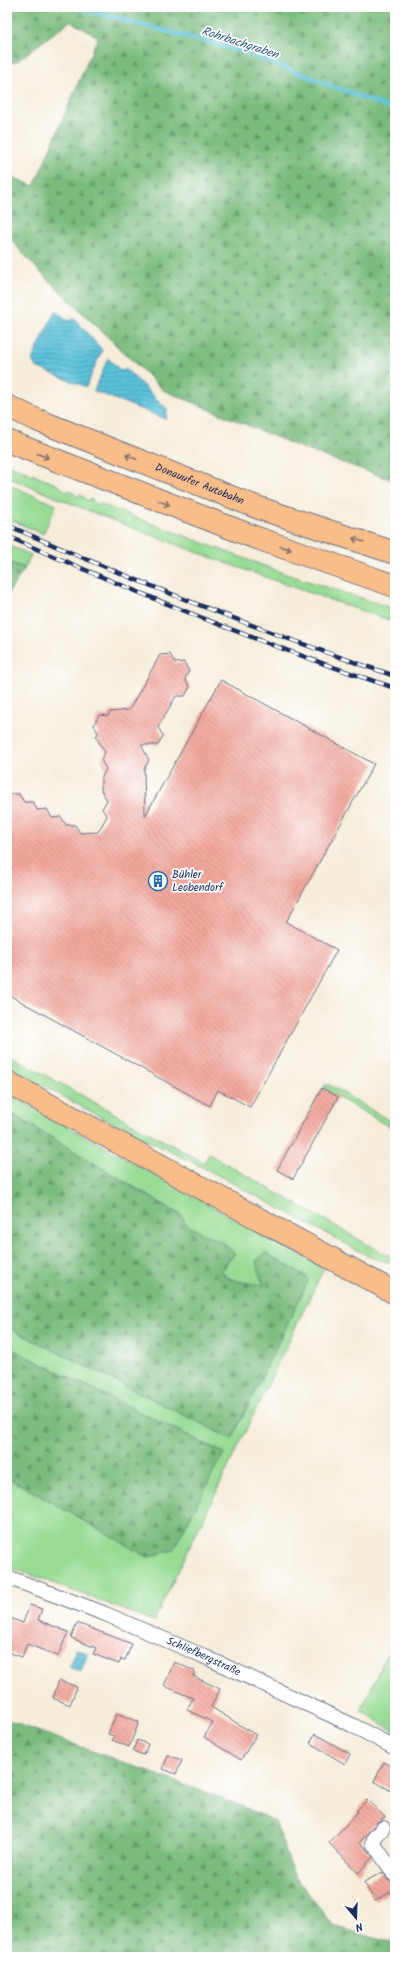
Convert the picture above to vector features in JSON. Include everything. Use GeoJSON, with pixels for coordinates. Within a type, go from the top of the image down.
{"type":"FeatureCollection","features":[{"type":"Feature","properties":{"kind":"main road","name":"Donauufer Autobahn"},"geometry":{"type":"LineString","coordinates":[[7,406],[37,420],[259,508],[395,553]]}},
{"type":"Feature","properties":{"kind":"main road"},"geometry":{"type":"LineString","coordinates":[[7,441],[246,534],[395,586]]}},
{"type":"Feature","properties":{"kind":"main road"},"geometry":{"type":"LineString","coordinates":[[7,1082],[395,1293]]}},
{"type":"Feature","properties":{"kind":"street","name":"Schliefbergstraße"},"geometry":{"type":"LineString","coordinates":[[7,1577],[103,1612],[201,1655],[352,1725],[395,1748]]}},
{"type":"Feature","properties":{"kind":"street"},"geometry":{"type":"LineString","coordinates":[[383,1828],[374,1838],[373,1843],[395,1875]]}},
{"type":"Feature","properties":{"kind":"green space"},"geometry":{"type":"Polygon","coordinates":[[[7,7],[395,7],[395,481],[309,451],[163,390],[40,272],[7,235],[7,175],[34,186],[98,37],[70,21],[17,61],[7,64],[7,7]]]}},
{"type":"Feature","properties":{"kind":"green space"},"geometry":{"type":"Polygon","coordinates":[[[7,464],[58,485],[67,492],[70,490],[78,497],[80,494],[88,501],[91,499],[98,505],[100,504],[283,573],[395,609],[395,622],[200,553],[55,497],[7,477],[7,464]]]}},
{"type":"Feature","properties":{"kind":"green space"},"geometry":{"type":"Polygon","coordinates":[[[7,484],[56,505],[43,534],[7,518],[7,484]]]}},
{"type":"Feature","properties":{"kind":"green space"},"geometry":{"type":"Polygon","coordinates":[[[7,545],[31,555],[25,568],[7,562],[7,545]]]}},
{"type":"Feature","properties":{"kind":"green space"},"geometry":{"type":"Polygon","coordinates":[[[7,562],[25,568],[7,595],[7,562]]]}},
{"type":"Feature","properties":{"kind":"green space"},"geometry":{"type":"Polygon","coordinates":[[[7,1054],[204,1163],[209,1154],[386,1255],[395,1254],[395,1260],[387,1262],[370,1257],[214,1173],[104,1119],[7,1066],[7,1054]]]}},
{"type":"Feature","properties":{"kind":"green space"},"geometry":{"type":"Polygon","coordinates":[[[325,1085],[335,1088],[395,1124],[395,1130],[324,1089],[325,1085]]]}},
{"type":"Feature","properties":{"kind":"green space"},"geometry":{"type":"Polygon","coordinates":[[[7,1093],[324,1268],[154,1621],[7,1566],[7,1477],[148,1557],[224,1453],[7,1347],[7,1327],[232,1439],[308,1281],[259,1275],[264,1285],[235,1281],[230,1278],[222,1271],[229,1259],[225,1244],[188,1226],[181,1215],[7,1111],[7,1093]]]}},
{"type":"Feature","properties":{"kind":"green space"},"geometry":{"type":"Polygon","coordinates":[[[7,1111],[181,1216],[188,1226],[225,1244],[235,1254],[229,1259],[222,1271],[225,1277],[241,1282],[264,1285],[256,1261],[266,1253],[307,1277],[308,1281],[232,1439],[7,1327],[7,1111]]]}},
{"type":"Feature","properties":{"kind":"green space"},"geometry":{"type":"Polygon","coordinates":[[[7,1347],[224,1453],[173,1550],[148,1557],[7,1477],[7,1347]]]}},
{"type":"Feature","properties":{"kind":"green space"},"geometry":{"type":"Polygon","coordinates":[[[395,1636],[395,1732],[361,1710],[395,1636]]]}},
{"type":"Feature","properties":{"kind":"green space"},"geometry":{"type":"Polygon","coordinates":[[[7,1720],[232,1802],[275,1821],[294,1875],[334,1926],[385,1941],[395,1942],[395,1957],[7,1957],[7,1720]]]}},
{"type":"Feature","properties":{"kind":"water"},"geometry":{"type":"Polygon","coordinates":[[[55,311],[69,321],[74,318],[102,350],[86,387],[36,367],[32,360],[55,311]]]}},
{"type":"Feature","properties":{"kind":"water"},"geometry":{"type":"Polygon","coordinates":[[[108,358],[121,371],[126,369],[167,409],[166,419],[94,391],[108,358]]]}},
{"type":"Feature","properties":{"kind":"water"},"geometry":{"type":"Polygon","coordinates":[[[76,1649],[88,1653],[81,1672],[69,1667],[76,1649]]]}},
{"type":"Feature","properties":{"kind":"building","name":"Bühler Leobendorf"},"geometry":{"type":"Polygon","coordinates":[[[170,654],[175,663],[184,662],[189,671],[185,679],[190,687],[185,696],[176,696],[158,727],[163,736],[158,745],[141,745],[149,760],[144,769],[145,816],[221,680],[374,764],[286,922],[337,950],[250,1107],[218,1090],[210,1106],[7,994],[7,794],[19,794],[24,802],[33,802],[37,810],[47,809],[52,818],[61,817],[66,825],[75,825],[80,833],[98,832],[107,816],[102,809],[107,800],[101,790],[101,779],[106,769],[101,760],[105,752],[96,737],[98,733],[94,725],[99,715],[108,716],[110,712],[129,710],[160,655],[170,654]]]}},
{"type":"Feature","properties":{"kind":"building"},"geometry":{"type":"Polygon","coordinates":[[[322,1088],[338,1097],[293,1179],[277,1170],[322,1088]]]}},
{"type":"Feature","properties":{"kind":"building"},"geometry":{"type":"Polygon","coordinates":[[[30,1605],[42,1609],[38,1620],[68,1632],[58,1656],[27,1644],[22,1657],[7,1652],[7,1617],[23,1623],[30,1605]]]}},
{"type":"Feature","properties":{"kind":"building"},"geometry":{"type":"Polygon","coordinates":[[[77,1623],[132,1644],[125,1660],[121,1659],[119,1664],[93,1654],[96,1648],[71,1638],[77,1623]]]}},
{"type":"Feature","properties":{"kind":"building"},"geometry":{"type":"Polygon","coordinates":[[[174,1662],[195,1671],[193,1676],[220,1689],[211,1707],[256,1735],[241,1760],[204,1737],[213,1722],[187,1710],[193,1698],[164,1686],[174,1662]]]}},
{"type":"Feature","properties":{"kind":"building"},"geometry":{"type":"Polygon","coordinates":[[[59,1680],[77,1687],[70,1705],[53,1698],[59,1680]]]}},
{"type":"Feature","properties":{"kind":"building"},"geometry":{"type":"Polygon","coordinates":[[[117,1713],[139,1722],[129,1747],[112,1740],[114,1736],[108,1734],[117,1713]]]}},
{"type":"Feature","properties":{"kind":"building"},"geometry":{"type":"Polygon","coordinates":[[[315,1734],[350,1754],[345,1764],[310,1743],[315,1734]]]}},
{"type":"Feature","properties":{"kind":"building"},"geometry":{"type":"Polygon","coordinates":[[[137,1740],[148,1744],[144,1755],[133,1751],[137,1740]]]}},
{"type":"Feature","properties":{"kind":"building"},"geometry":{"type":"Polygon","coordinates":[[[168,1755],[182,1760],[176,1774],[163,1769],[168,1755]]]}},
{"type":"Feature","properties":{"kind":"building"},"geometry":{"type":"Polygon","coordinates":[[[384,1762],[395,1768],[395,1785],[391,1791],[374,1781],[384,1762]]]}},
{"type":"Feature","properties":{"kind":"building"},"geometry":{"type":"Polygon","coordinates":[[[367,1800],[385,1817],[377,1822],[360,1842],[373,1857],[358,1873],[329,1843],[358,1812],[356,1811],[367,1800]]]}},
{"type":"Feature","properties":{"kind":"building"},"geometry":{"type":"Polygon","coordinates":[[[383,1872],[388,1880],[393,1883],[395,1889],[375,1901],[364,1882],[383,1872]]]}},
{"type":"Feature","properties":{"kind":"waterway","name":"Rohrbachgraben"},"geometry":{"type":"LineString","coordinates":[[75,7],[241,51],[395,110]]}},
{"type":"Feature","properties":{"kind":"railway"},"geometry":{"type":"LineString","coordinates":[[7,525],[199,605],[297,642],[395,676]]}},
{"type":"Feature","properties":{"kind":"railway"},"geometry":{"type":"LineString","coordinates":[[7,536],[199,617],[297,654],[395,688]]}},
{"type":"Feature","properties":{"kind":"place","name":"Bühler Leobendorf"},"geometry":{"type":"Point","coordinates":[158,881]}}]}
